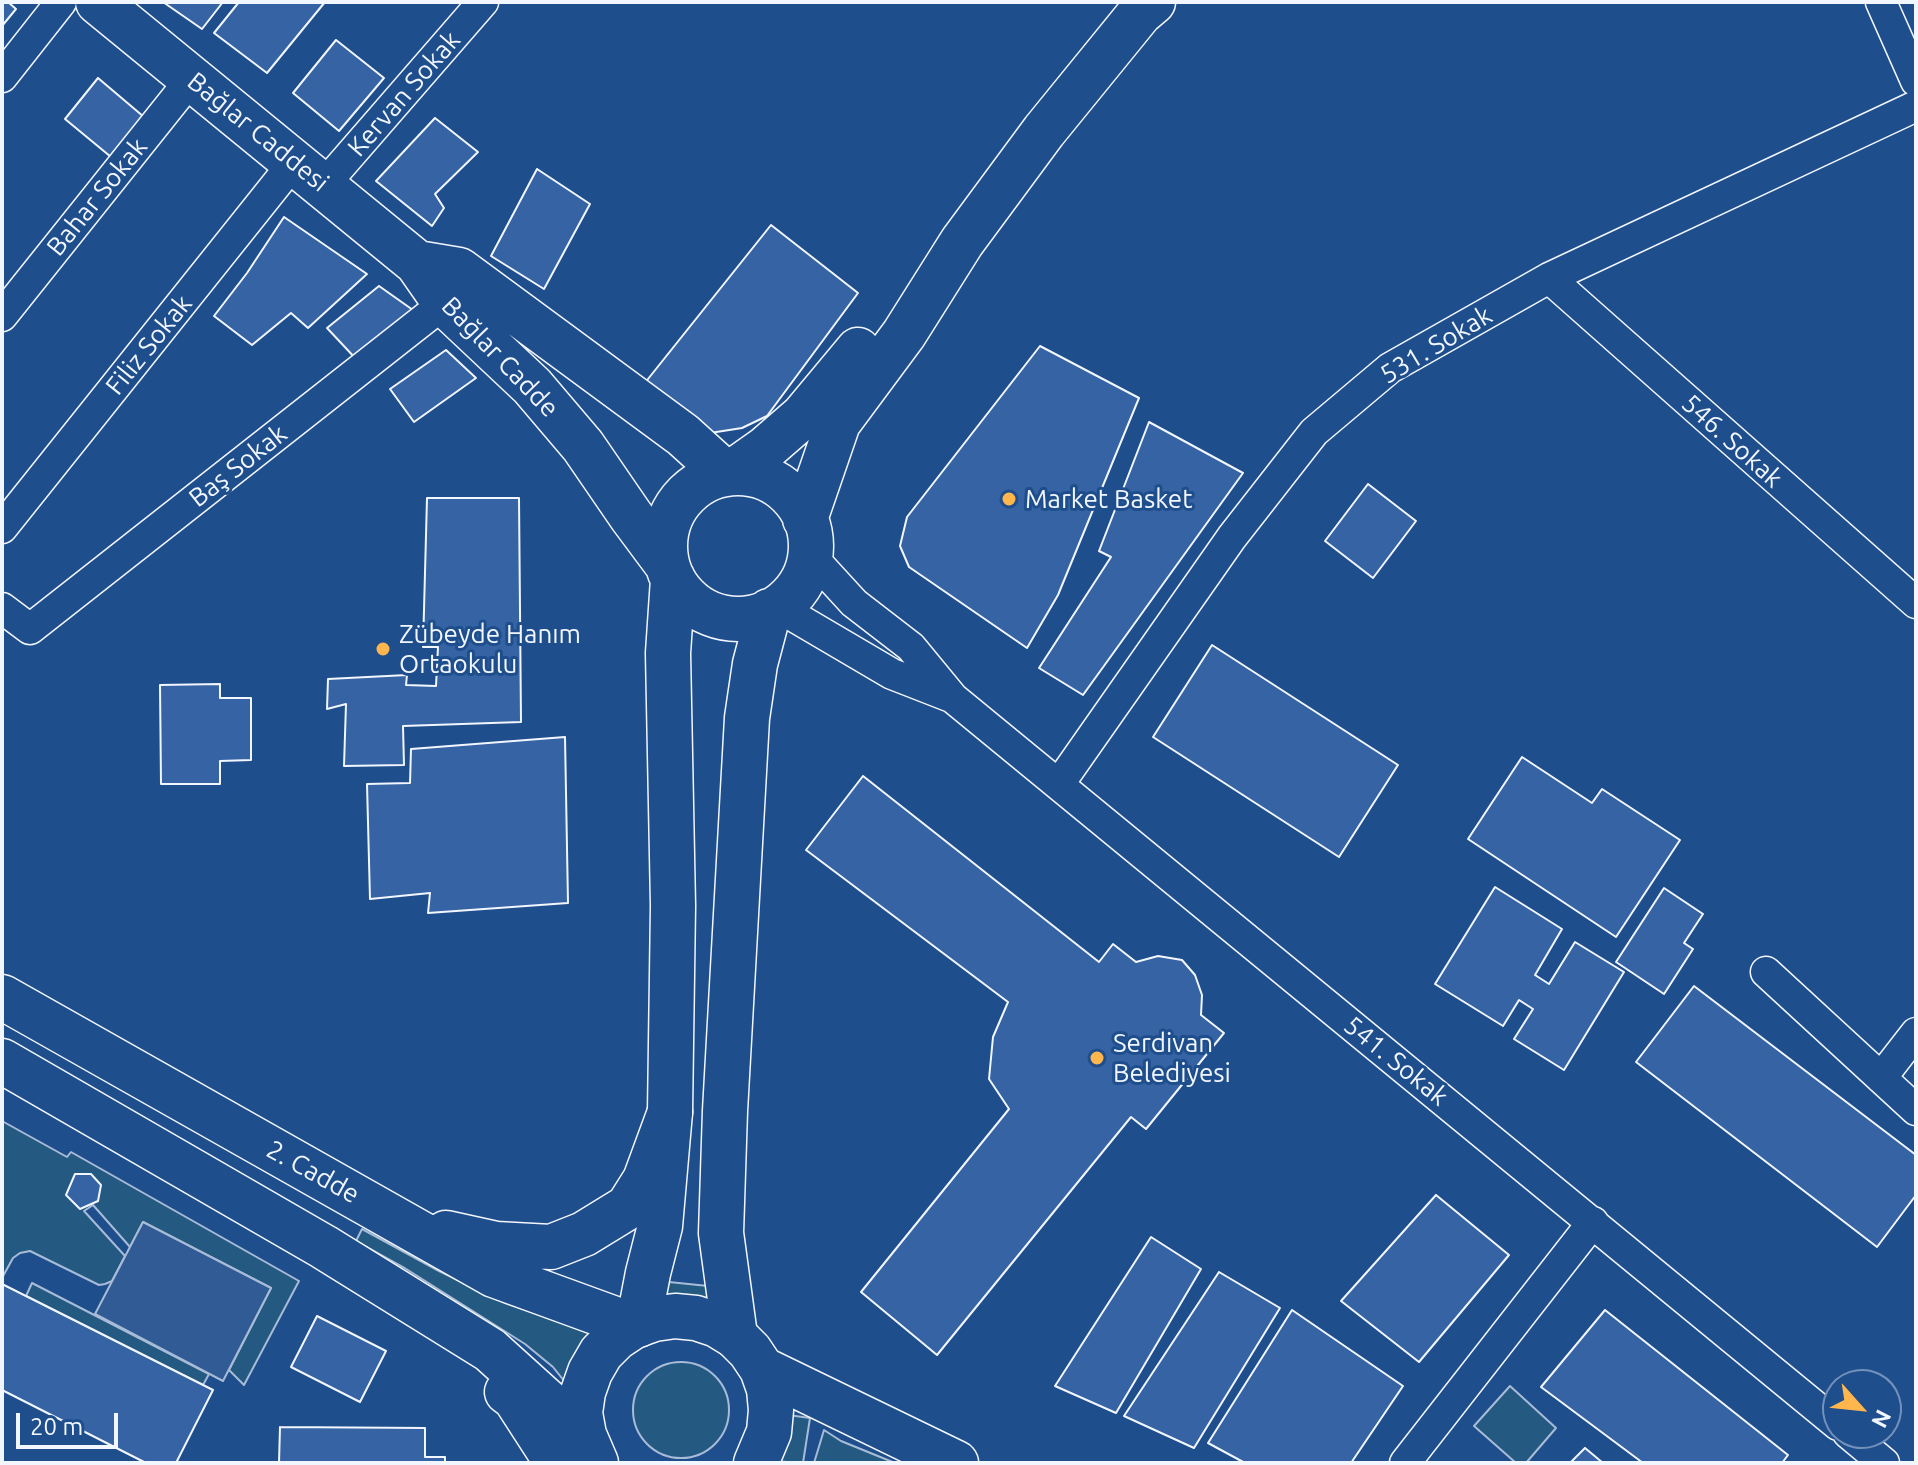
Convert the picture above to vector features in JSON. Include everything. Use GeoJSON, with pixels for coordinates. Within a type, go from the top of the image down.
{"type":"FeatureCollection","features":[{"type":"Feature","properties":{"kind":"main road","name":"Bağlar Caddesi"},"geometry":{"type":"LineString","coordinates":[[98,2],[417,263]]}},
{"type":"Feature","properties":{"kind":"main road"},"geometry":{"type":"LineString","coordinates":[[670,571],[683,596],[717,616],[738,619],[759,616],[774,609],[793,593],[805,575],[808,537],[838,423],[904,334],[962,242],[1044,131],[1143,6]]}},
{"type":"Feature","properties":{"kind":"main road"},"geometry":{"type":"LineString","coordinates":[[636,1325],[660,1226],[670,1112],[673,906],[667,527],[684,496],[698,485],[728,473],[765,449],[803,416],[890,310],[962,242]]}},
{"type":"Feature","properties":{"kind":"main road","name":"Bağlar Cadde"},"geometry":{"type":"LineString","coordinates":[[417,263],[446,302],[532,386],[583,446],[670,571]]}},
{"type":"Feature","properties":{"kind":"main road","name":"Bağlar Cadde"},"geometry":{"type":"LineString","coordinates":[[417,263],[459,270],[683,435],[728,473]]}},
{"type":"Feature","properties":{"kind":"main road"},"geometry":{"type":"LineString","coordinates":[[728,473],[755,474],[776,483],[794,499],[808,537]]}},
{"type":"Feature","properties":{"kind":"main road"},"geometry":{"type":"LineString","coordinates":[[735,1336],[721,1233],[725,1111],[747,718],[755,664],[774,609]]}},
{"type":"Feature","properties":{"kind":"main road","name":"2. Cadde"},"geometry":{"type":"LineString","coordinates":[[2,997],[494,1275],[636,1325]]}},
{"type":"Feature","properties":{"kind":"main road"},"geometry":{"type":"LineString","coordinates":[[2,1061],[324,1247],[515,1398],[579,1454]]}},
{"type":"Feature","properties":{"kind":"main road"},"geometry":{"type":"LineString","coordinates":[[408,1225],[496,1244],[551,1247],[584,1234],[628,1207],[645,1180],[670,1112]]}},
{"type":"Feature","properties":{"kind":"main road"},"geometry":{"type":"LineString","coordinates":[[579,1454],[583,1392],[601,1353],[636,1325],[675,1316],[696,1318],[717,1325],[735,1336],[762,1369],[769,1389],[771,1410],[769,1432],[756,1463]]}},
{"type":"Feature","properties":{"kind":"main road"},"geometry":{"type":"LineString","coordinates":[[762,1369],[947,1459]]}},
{"type":"Feature","properties":{"kind":"street"},"geometry":{"type":"LineString","coordinates":[[2,77],[61,2]]}},
{"type":"Feature","properties":{"kind":"street","name":"Kervan Sokak"},"geometry":{"type":"LineString","coordinates":[[310,173],[483,2]]}},
{"type":"Feature","properties":{"kind":"street"},"geometry":{"type":"LineString","coordinates":[[1881,2],[1916,81]]}},
{"type":"Feature","properties":{"kind":"street","name":"Bahar Sokak"},"geometry":{"type":"LineString","coordinates":[[2,316],[192,78]]}},
{"type":"Feature","properties":{"kind":"street","name":"531. Sokak"},"geometry":{"type":"LineString","coordinates":[[1059,784],[1232,537],[1314,432],[1390,368],[1549,278],[1916,106]]}},
{"type":"Feature","properties":{"kind":"street","name":"Filiz Sokak"},"geometry":{"type":"LineString","coordinates":[[2,528],[310,173]]}},
{"type":"Feature","properties":{"kind":"street","name":"546. Sokak"},"geometry":{"type":"LineString","coordinates":[[1549,278],[1916,603]]}},
{"type":"Feature","properties":{"kind":"street","name":"Baş Sokak"},"geometry":{"type":"LineString","coordinates":[[2,608],[30,629],[446,302]]}},
{"type":"Feature","properties":{"kind":"street"},"geometry":{"type":"LineString","coordinates":[[808,537],[854,603],[911,647],[953,698]]}},
{"type":"Feature","properties":{"kind":"street"},"geometry":{"type":"LineString","coordinates":[[774,609],[892,674],[953,698]]}},
{"type":"Feature","properties":{"kind":"street","name":"541. Sokak"},"geometry":{"type":"LineString","coordinates":[[953,698],[1822,1412]]}},
{"type":"Feature","properties":{"kind":"street"},"geometry":{"type":"LineString","coordinates":[[1766,972],[1916,1110]]}},
{"type":"Feature","properties":{"kind":"street"},"geometry":{"type":"LineString","coordinates":[[1881,1078],[1916,1033]]}},
{"type":"Feature","properties":{"kind":"street"},"geometry":{"type":"LineString","coordinates":[[1405,1463],[1593,1222]]}},
{"type":"Feature","properties":{"kind":"street"},"geometry":{"type":"LineString","coordinates":[[1867,1449],[1884,1463]]}},
{"type":"Feature","properties":{"kind":"shaded area"},"geometry":{"type":"Polygon","coordinates":[[[2,1121],[67,1157],[71,1152],[299,1281],[244,1385],[229,1370],[271,1288],[143,1222],[130,1247],[93,1205],[84,1211],[125,1256],[112,1281],[105,1284],[99,1285],[30,1251],[13,1258],[2,1278],[2,1121]]]}},
{"type":"Feature","properties":{"kind":"shaded area"},"geometry":{"type":"Polygon","coordinates":[[[143,1222],[271,1288],[223,1381],[95,1314],[143,1222]]]}},
{"type":"Feature","properties":{"kind":"shaded area"},"geometry":{"type":"Polygon","coordinates":[[[362,1229],[505,1303],[596,1330],[565,1382],[553,1367],[525,1344],[356,1241],[362,1229]]]}},
{"type":"Feature","properties":{"kind":"shaded area"},"geometry":{"type":"Polygon","coordinates":[[[669,1282],[708,1286],[713,1304],[664,1300],[669,1282]]]}},
{"type":"Feature","properties":{"kind":"shaded area"},"geometry":{"type":"Polygon","coordinates":[[[32,1283],[209,1374],[203,1385],[26,1296],[32,1283]]]}},
{"type":"Feature","properties":{"kind":"shaded area"},"geometry":{"type":"Polygon","coordinates":[[[681,1362],[699,1366],[715,1376],[725,1392],[729,1410],[725,1428],[715,1444],[699,1454],[681,1458],[663,1454],[647,1444],[637,1428],[633,1410],[637,1392],[647,1376],[663,1366],[681,1362]]]}},
{"type":"Feature","properties":{"kind":"shaded area"},"geometry":{"type":"Polygon","coordinates":[[[1510,1386],[1556,1428],[1526,1463],[1516,1463],[1474,1426],[1510,1386]]]}},
{"type":"Feature","properties":{"kind":"shaded area"},"geometry":{"type":"Polygon","coordinates":[[[788,1415],[810,1418],[803,1463],[772,1461],[788,1415]]]}},
{"type":"Feature","properties":{"kind":"shaded area"},"geometry":{"type":"Polygon","coordinates":[[[824,1430],[841,1441],[895,1463],[814,1463],[824,1430]]]}},
{"type":"Feature","properties":{"kind":"building"},"geometry":{"type":"Polygon","coordinates":[[[2,2],[8,2],[16,9],[2,26],[2,2]]]}},
{"type":"Feature","properties":{"kind":"building"},"geometry":{"type":"Polygon","coordinates":[[[163,2],[223,2],[202,29],[163,2]]]}},
{"type":"Feature","properties":{"kind":"building"},"geometry":{"type":"Polygon","coordinates":[[[239,2],[325,2],[267,73],[214,33],[239,2]]]}},
{"type":"Feature","properties":{"kind":"building"},"geometry":{"type":"Polygon","coordinates":[[[336,40],[384,78],[339,131],[293,93],[336,40]]]}},
{"type":"Feature","properties":{"kind":"building"},"geometry":{"type":"Polygon","coordinates":[[[98,78],[144,117],[111,157],[65,119],[98,78]]]}},
{"type":"Feature","properties":{"kind":"building"},"geometry":{"type":"Polygon","coordinates":[[[435,118],[478,152],[435,194],[444,208],[432,226],[376,181],[435,118]]]}},
{"type":"Feature","properties":{"kind":"building"},"geometry":{"type":"Polygon","coordinates":[[[537,169],[590,204],[544,289],[491,256],[537,169]]]}},
{"type":"Feature","properties":{"kind":"building"},"geometry":{"type":"Polygon","coordinates":[[[284,217],[367,274],[308,328],[291,313],[252,345],[214,316],[284,217]]]}},
{"type":"Feature","properties":{"kind":"building"},"geometry":{"type":"Polygon","coordinates":[[[771,225],[858,293],[767,416],[742,428],[710,433],[644,384],[771,225]]]}},
{"type":"Feature","properties":{"kind":"building"},"geometry":{"type":"Polygon","coordinates":[[[379,286],[420,315],[357,360],[327,328],[379,286]]]}},
{"type":"Feature","properties":{"kind":"building","name":"Market Basket"},"geometry":{"type":"Polygon","coordinates":[[[1040,346],[1139,398],[1058,595],[1027,648],[909,567],[900,546],[907,517],[1040,346]]]}},
{"type":"Feature","properties":{"kind":"building"},"geometry":{"type":"Polygon","coordinates":[[[446,350],[476,378],[414,422],[390,389],[446,350]]]}},
{"type":"Feature","properties":{"kind":"building"},"geometry":{"type":"Polygon","coordinates":[[[1149,422],[1243,473],[1083,695],[1039,668],[1111,557],[1099,551],[1149,422]]]}},
{"type":"Feature","properties":{"kind":"building"},"geometry":{"type":"Polygon","coordinates":[[[1368,484],[1416,521],[1373,578],[1325,541],[1368,484]]]}},
{"type":"Feature","properties":{"kind":"building"},"geometry":{"type":"Polygon","coordinates":[[[427,498],[519,498],[521,722],[403,726],[404,765],[344,766],[346,704],[327,709],[328,679],[407,675],[406,685],[436,686],[438,647],[423,647],[427,498]]]}},
{"type":"Feature","properties":{"kind":"building"},"geometry":{"type":"Polygon","coordinates":[[[1212,645],[1398,765],[1339,857],[1153,737],[1212,645]]]}},
{"type":"Feature","properties":{"kind":"building"},"geometry":{"type":"Polygon","coordinates":[[[220,684],[220,698],[251,698],[251,760],[220,761],[220,784],[161,784],[160,685],[220,684]]]}},
{"type":"Feature","properties":{"kind":"building"},"geometry":{"type":"Polygon","coordinates":[[[565,737],[568,903],[428,913],[430,893],[370,899],[367,784],[410,783],[411,749],[565,737]]]}},
{"type":"Feature","properties":{"kind":"building"},"geometry":{"type":"Polygon","coordinates":[[[1522,757],[1592,803],[1602,789],[1680,840],[1616,937],[1468,839],[1522,757]]]}},
{"type":"Feature","properties":{"kind":"building","name":"Serdivan Belediyesi"},"geometry":{"type":"Polygon","coordinates":[[[863,776],[1099,962],[1113,944],[1136,962],[1158,956],[1182,960],[1195,975],[1202,995],[1201,1015],[1224,1033],[1146,1129],[1131,1117],[937,1355],[861,1292],[1009,1109],[989,1079],[993,1037],[1008,1002],[806,850],[863,776]]]}},
{"type":"Feature","properties":{"kind":"building"},"geometry":{"type":"Polygon","coordinates":[[[1495,887],[1562,929],[1535,975],[1549,984],[1575,942],[1624,972],[1564,1070],[1514,1039],[1533,1009],[1519,1000],[1503,1026],[1435,984],[1495,887]]]}},
{"type":"Feature","properties":{"kind":"building"},"geometry":{"type":"Polygon","coordinates":[[[1664,888],[1703,914],[1684,943],[1693,949],[1664,994],[1616,962],[1664,888]]]}},
{"type":"Feature","properties":{"kind":"building"},"geometry":{"type":"Polygon","coordinates":[[[1694,986],[1916,1155],[1916,1195],[1877,1247],[1636,1062],[1694,986]]]}},
{"type":"Feature","properties":{"kind":"building"},"geometry":{"type":"Polygon","coordinates":[[[75,1174],[91,1174],[101,1185],[98,1201],[80,1209],[66,1195],[75,1174]]]}},
{"type":"Feature","properties":{"kind":"building"},"geometry":{"type":"Polygon","coordinates":[[[1436,1195],[1509,1255],[1419,1362],[1341,1301],[1436,1195]]]}},
{"type":"Feature","properties":{"kind":"building"},"geometry":{"type":"Polygon","coordinates":[[[1151,1237],[1201,1269],[1116,1413],[1055,1386],[1151,1237]]]}},
{"type":"Feature","properties":{"kind":"building"},"geometry":{"type":"Polygon","coordinates":[[[1219,1272],[1280,1308],[1194,1448],[1124,1416],[1219,1272]]]}},
{"type":"Feature","properties":{"kind":"building"},"geometry":{"type":"Polygon","coordinates":[[[2,1284],[213,1390],[176,1463],[146,1463],[2,1390],[2,1284]]]}},
{"type":"Feature","properties":{"kind":"building"},"geometry":{"type":"Polygon","coordinates":[[[1292,1310],[1403,1386],[1351,1463],[1245,1463],[1208,1443],[1292,1310]]]}},
{"type":"Feature","properties":{"kind":"building"},"geometry":{"type":"Polygon","coordinates":[[[1605,1310],[1788,1455],[1782,1463],[1643,1463],[1541,1387],[1605,1310]]]}},
{"type":"Feature","properties":{"kind":"building"},"geometry":{"type":"Polygon","coordinates":[[[317,1316],[386,1351],[360,1402],[291,1367],[317,1316]]]}},
{"type":"Feature","properties":{"kind":"building"},"geometry":{"type":"Polygon","coordinates":[[[280,1427],[425,1428],[425,1457],[445,1457],[445,1463],[279,1463],[280,1427]]]}},
{"type":"Feature","properties":{"kind":"building"},"geometry":{"type":"Polygon","coordinates":[[[1585,1448],[1603,1463],[1570,1463],[1585,1448]]]}},
{"type":"Feature","properties":{"kind":"place","name":"Market Basket"},"geometry":{"type":"Point","coordinates":[1009,499]}},
{"type":"Feature","properties":{"kind":"place","name":"Zübeyde Hanım Ortaokulu"},"geometry":{"type":"Point","coordinates":[383,649]}},
{"type":"Feature","properties":{"kind":"place","name":"Serdivan Belediyesi"},"geometry":{"type":"Point","coordinates":[1097,1058]}}]}
